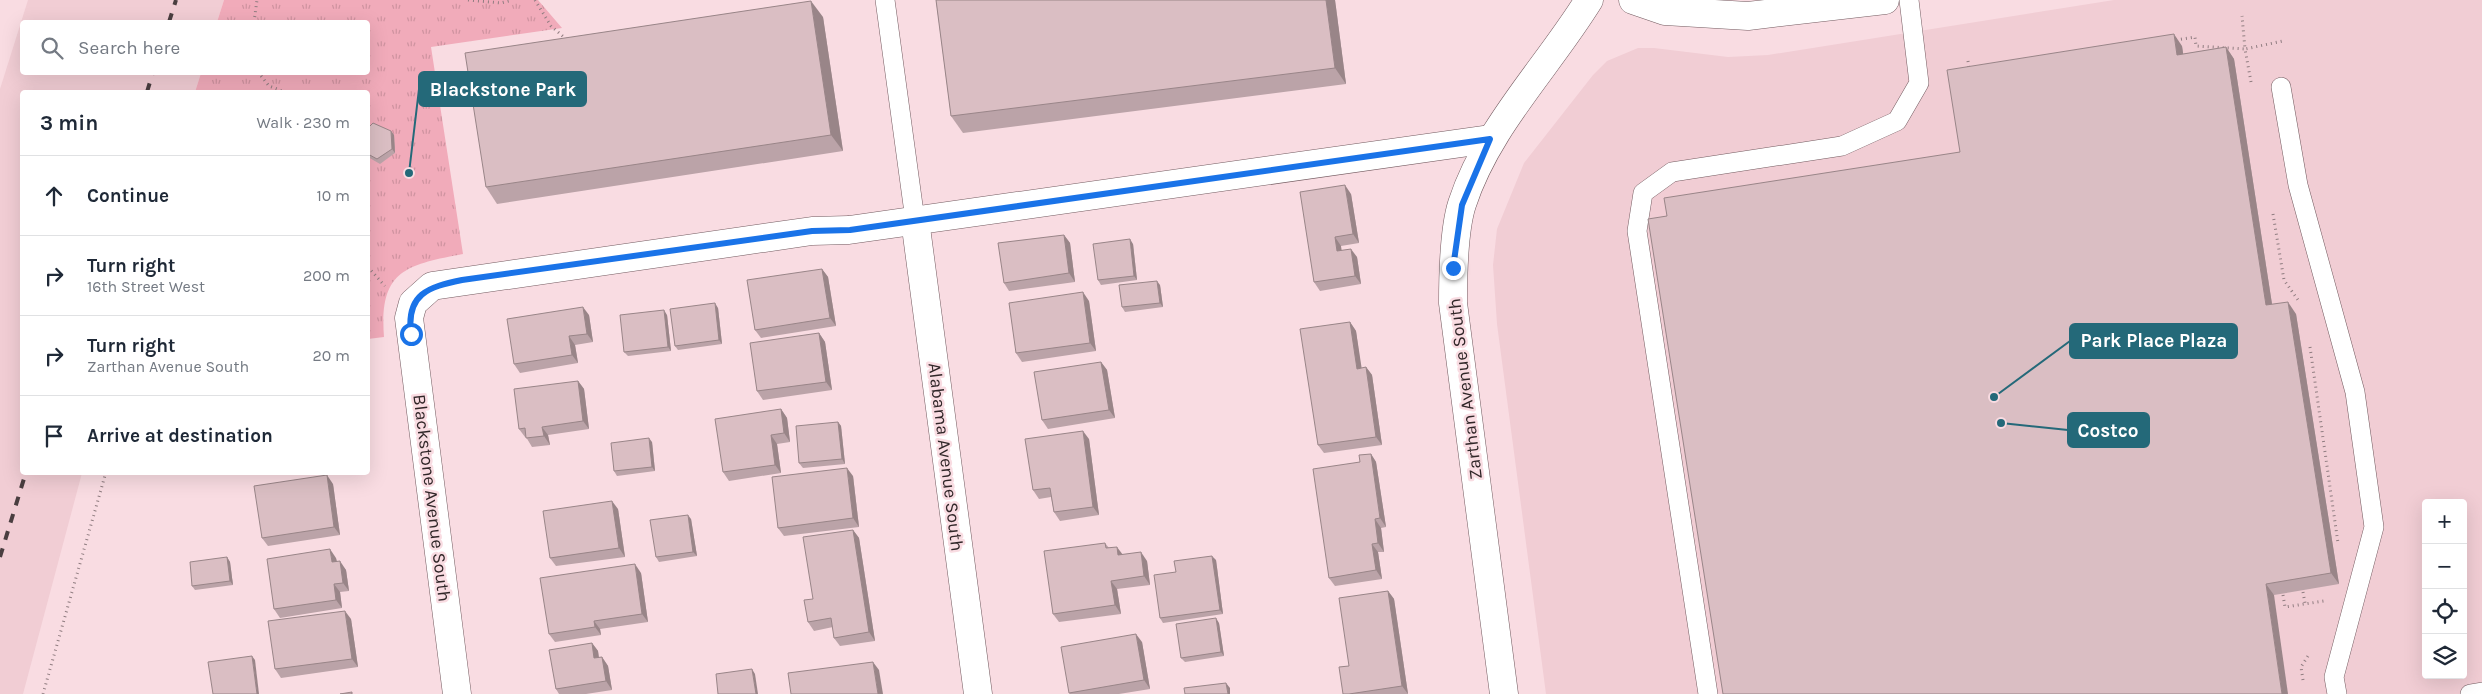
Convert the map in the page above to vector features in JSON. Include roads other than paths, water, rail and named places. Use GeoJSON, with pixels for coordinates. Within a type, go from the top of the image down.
{"type":"FeatureCollection","features":[{"type":"Feature","properties":{"kind":"street","name":"Zarthan Avenue South"},"geometry":{"type":"LineString","coordinates":[[1504,694],[1453,303],[1453,268],[1462,205],[1490,139],[1565,39],[1589,0]]}},
{"type":"Feature","properties":{"kind":"street"},"geometry":{"type":"LineString","coordinates":[[1632,0],[1665,11],[1748,16],[1886,0]]}},
{"type":"Feature","properties":{"kind":"street"},"geometry":{"type":"LineString","coordinates":[[915,220],[1490,139]]}},
{"type":"Feature","properties":{"kind":"street","name":"Blackstone Avenue South"},"geometry":{"type":"LineString","coordinates":[[457,694],[409,318],[413,303],[432,286],[462,280],[812,231],[850,230],[915,220]]}},
{"type":"Feature","properties":{"kind":"street","name":"Alabama Avenue South"},"geometry":{"type":"LineString","coordinates":[[915,220],[978,694]]}},
{"type":"Feature","properties":{"kind":"lane"},"geometry":{"type":"LineString","coordinates":[[885,0],[915,220]]}},
{"type":"Feature","properties":{"kind":"lane"},"geometry":{"type":"LineString","coordinates":[[1708,694],[1637,231],[1643,193],[1672,172],[1842,146],[1897,121],[1919,83],[1909,0]]}},
{"type":"Feature","properties":{"kind":"lane"},"geometry":{"type":"LineString","coordinates":[[2281,87],[2298,185],[2355,392],[2374,527],[2334,677],[2337,694]]}},
{"type":"Feature","properties":{"kind":"lane"},"geometry":{"type":"LineString","coordinates":[[2470,694],[2482,692]]}},
{"type":"Feature","properties":{"kind":"railway"},"geometry":{"type":"LineString","coordinates":[[170,20],[176,0]]}},
{"type":"Feature","properties":{"kind":"railway"},"geometry":{"type":"LineString","coordinates":[[148,90],[152,75]]}},
{"type":"Feature","properties":{"kind":"railway"},"geometry":{"type":"LineString","coordinates":[[0,557],[25,475]]}},
{"type":"Feature","properties":{"kind":"place","name":"Blackstone Park"},"geometry":{"type":"Point","coordinates":[409,173]}},
{"type":"Feature","properties":{"kind":"place","name":"Park Place Plaza"},"geometry":{"type":"Point","coordinates":[1994,397]}},
{"type":"Feature","properties":{"kind":"place","name":"Costco"},"geometry":{"type":"Point","coordinates":[2001,423]}}]}
